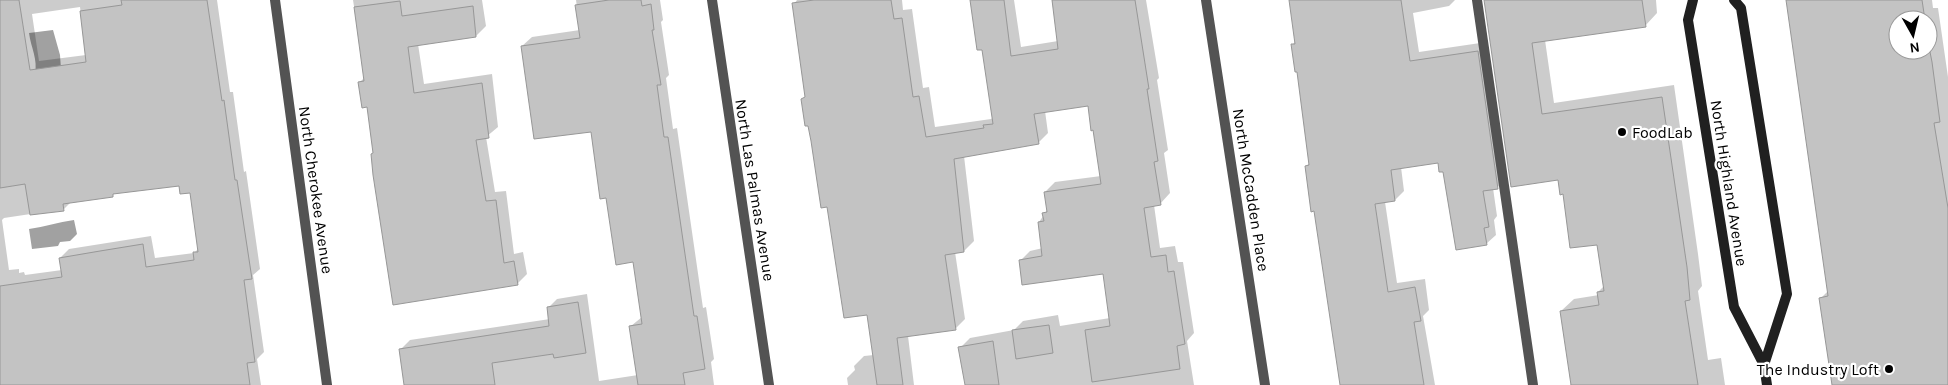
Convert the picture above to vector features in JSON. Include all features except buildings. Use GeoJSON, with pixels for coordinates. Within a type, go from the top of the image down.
{"type":"FeatureCollection","features":[{"type":"Feature","properties":{"kind":"main road","name":"North Highland Avenue"},"geometry":{"type":"LineString","coordinates":[[1693,0],[1688,20],[1734,306],[1764,365],[1767,385]]}},
{"type":"Feature","properties":{"kind":"main road","name":"North Highland Avenue"},"geometry":{"type":"LineString","coordinates":[[1734,0],[1741,8],[1787,294],[1764,365]]}},
{"type":"Feature","properties":{"kind":"street","name":"North Cherokee Avenue"},"geometry":{"type":"LineString","coordinates":[[275,0],[327,385]]}},
{"type":"Feature","properties":{"kind":"street","name":"North Las Palmas Avenue"},"geometry":{"type":"LineString","coordinates":[[712,0],[769,385]]}},
{"type":"Feature","properties":{"kind":"street","name":"North McCadden Place"},"geometry":{"type":"LineString","coordinates":[[1206,0],[1265,385]]}},
{"type":"Feature","properties":{"kind":"street"},"geometry":{"type":"LineString","coordinates":[[1477,0],[1533,385]]}},
{"type":"Feature","properties":{"kind":"shaded area"},"geometry":{"type":"Polygon","coordinates":[[[53,30],[60,55],[61,69],[35,74],[35,58],[29,33],[53,30]]]}},
{"type":"Feature","properties":{"kind":"shaded area"},"geometry":{"type":"Polygon","coordinates":[[[74,220],[77,234],[70,241],[60,242],[58,246],[32,249],[29,229],[74,220]]]}},
{"type":"Feature","properties":{"kind":"place","name":"FoodLab"},"geometry":{"type":"Point","coordinates":[1622,132]}},
{"type":"Feature","properties":{"kind":"place","name":"The Industry Loft"},"geometry":{"type":"Point","coordinates":[1889,369]}}]}
